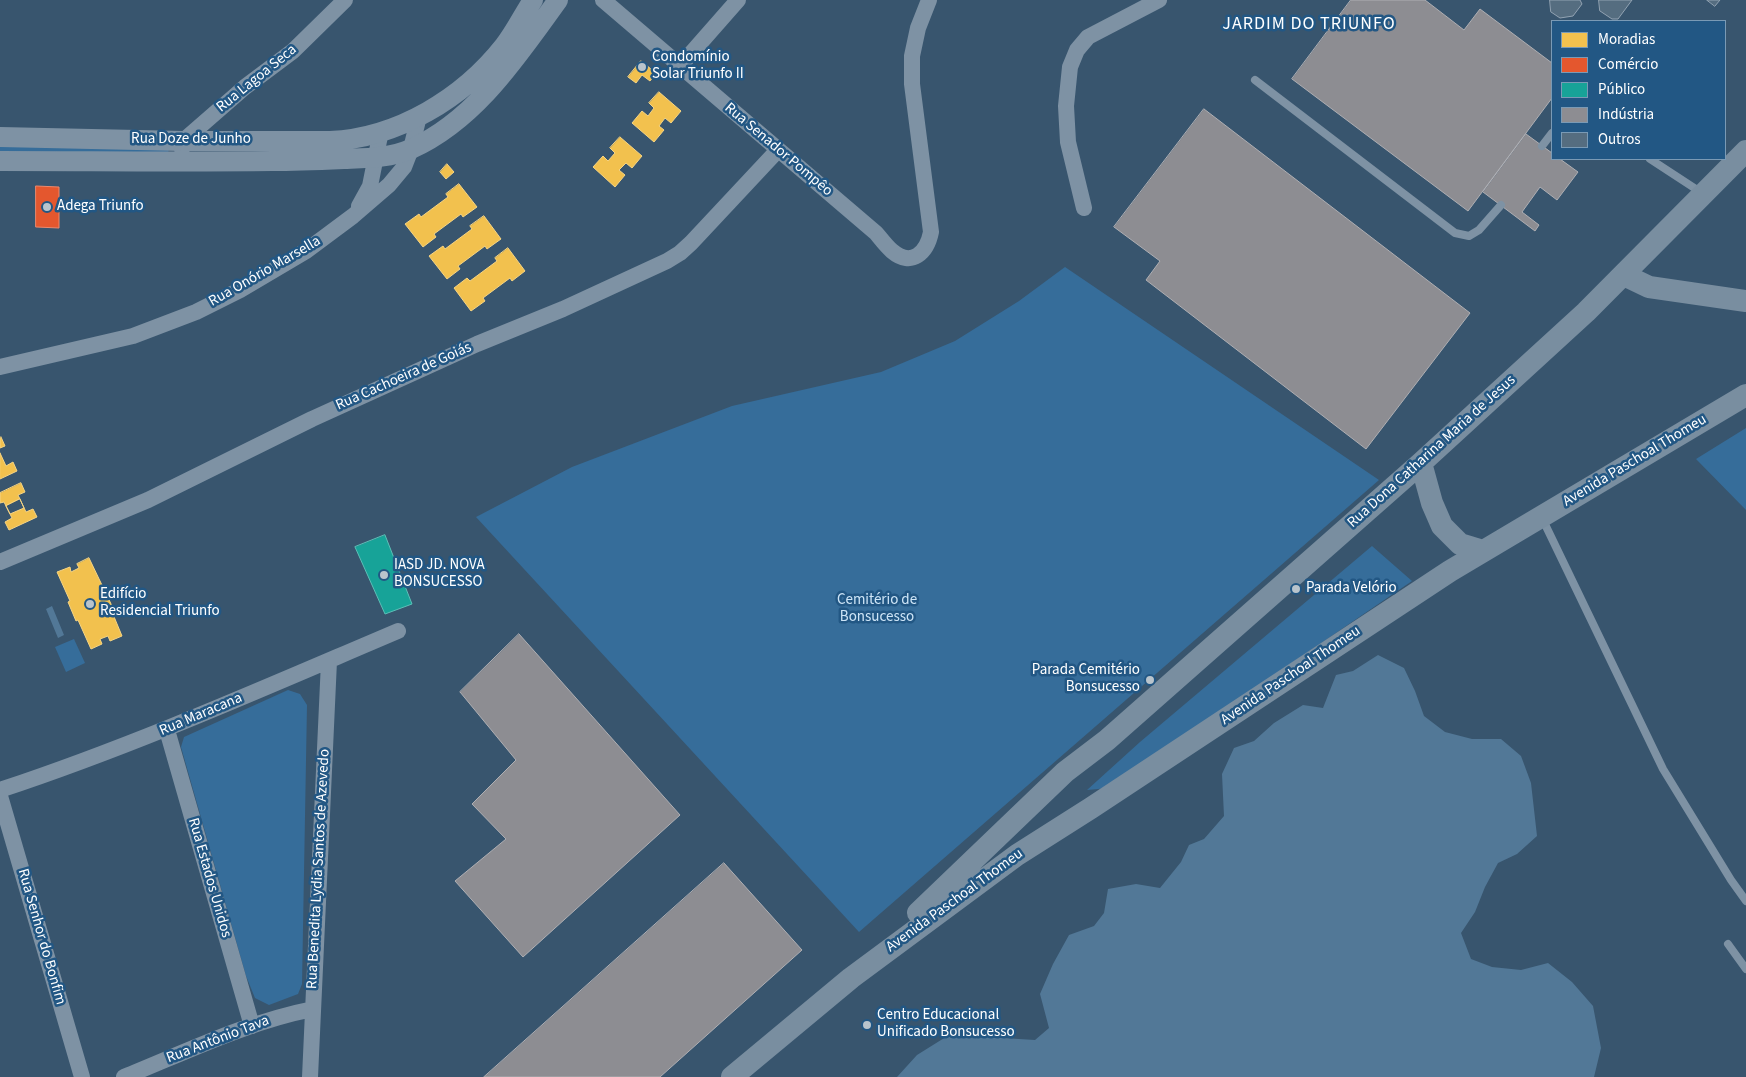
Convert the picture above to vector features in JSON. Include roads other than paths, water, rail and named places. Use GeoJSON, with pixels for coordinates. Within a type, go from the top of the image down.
{"type":"FeatureCollection","features":[{"type":"Feature","properties":{"kind":"main road","name":"Rua Dona Catharina Maria de Jesus"},"geometry":{"type":"LineString","coordinates":[[1107,740],[1421,464],[1624,275],[1746,151]]}},
{"type":"Feature","properties":{"kind":"main road"},"geometry":{"type":"LineString","coordinates":[[1624,275],[1649,287],[1745,302]]}},
{"type":"Feature","properties":{"kind":"main road","name":"Avenida Paschoal Thomeu"},"geometry":{"type":"LineString","coordinates":[[732,1077],[851,978],[1017,855],[1092,808],[1450,571],[1746,395]]}},
{"type":"Feature","properties":{"kind":"main road"},"geometry":{"type":"LineString","coordinates":[[1421,464],[1432,502],[1442,526],[1460,544],[1483,551]]}},
{"type":"Feature","properties":{"kind":"main road"},"geometry":{"type":"LineString","coordinates":[[974,886],[1008,848],[1094,761],[1107,740]]}},
{"type":"Feature","properties":{"kind":"main road","name":"Avenida Paschoal Thomeu"},"geometry":{"type":"LineString","coordinates":[[851,978],[1065,772],[1107,740]]}},
{"type":"Feature","properties":{"kind":"street","name":"Rua Lagoa Seca"},"geometry":{"type":"LineString","coordinates":[[183,141],[246,87],[293,51],[345,0]]}},
{"type":"Feature","properties":{"kind":"street","name":"Rua Doze de Junho"},"geometry":{"type":"LineString","coordinates":[[0,137],[183,141],[346,140],[381,131],[418,116],[453,96],[488,65],[505,44],[532,0]]}},
{"type":"Feature","properties":{"kind":"street","name":"Rua Doze de Junho"},"geometry":{"type":"LineString","coordinates":[[0,161],[302,161],[392,156],[411,149],[444,130],[472,108],[513,62],[558,0]]}},
{"type":"Feature","properties":{"kind":"street","name":"Rua Senador Pompêo"},"geometry":{"type":"LineString","coordinates":[[603,0],[876,233],[894,253],[907,258],[916,257],[924,251],[932,232],[912,84],[912,56],[918,28],[929,0]]}},
{"type":"Feature","properties":{"kind":"street"},"geometry":{"type":"LineString","coordinates":[[680,66],[738,0]]}},
{"type":"Feature","properties":{"kind":"street"},"geometry":{"type":"LineString","coordinates":[[1084,208],[1068,142],[1066,106],[1070,67],[1077,50],[1088,37],[1159,0]]}},
{"type":"Feature","properties":{"kind":"street","name":"Rua Onório Marsella"},"geometry":{"type":"LineString","coordinates":[[0,368],[133,336],[196,312],[240,290],[306,250],[353,216],[394,179],[404,167],[411,149],[418,116]]}},
{"type":"Feature","properties":{"kind":"street"},"geometry":{"type":"LineString","coordinates":[[353,216],[370,186],[381,131]]}},
{"type":"Feature","properties":{"kind":"street"},"geometry":{"type":"LineString","coordinates":[[180,162],[183,141]]}},
{"type":"Feature","properties":{"kind":"street","name":"Rua Cachoeira de Goiás"},"geometry":{"type":"LineString","coordinates":[[0,562],[148,500],[312,419],[667,261],[691,243],[778,150]]}},
{"type":"Feature","properties":{"kind":"street","name":"Rua Maracana"},"geometry":{"type":"LineString","coordinates":[[0,790],[166,730],[398,631]]}},
{"type":"Feature","properties":{"kind":"street","name":"Rua Benedita Lydia Santos de Azevedo"},"geometry":{"type":"LineString","coordinates":[[310,1077],[329,661]]}},
{"type":"Feature","properties":{"kind":"street","name":"Rua Estados Unidos"},"geometry":{"type":"LineString","coordinates":[[166,730],[252,1026]]}},
{"type":"Feature","properties":{"kind":"street","name":"Rua Senhor do Bonfim"},"geometry":{"type":"LineString","coordinates":[[0,796],[82,1077]]}},
{"type":"Feature","properties":{"kind":"street","name":"Rua Antônio Tava"},"geometry":{"type":"LineString","coordinates":[[124,1077],[252,1026],[283,1015],[313,1009]]}},
{"type":"Feature","properties":{"kind":"lane"},"geometry":{"type":"LineString","coordinates":[[1255,80],[1454,233],[1469,236],[1480,230],[1500,205]]}},
{"type":"Feature","properties":{"kind":"lane"},"geometry":{"type":"LineString","coordinates":[[1542,146],[1551,134]]}},
{"type":"Feature","properties":{"kind":"lane"},"geometry":{"type":"LineString","coordinates":[[1652,160],[1703,194]]}},
{"type":"Feature","properties":{"kind":"lane"},"geometry":{"type":"LineString","coordinates":[[1541,516],[1663,768],[1730,880],[1746,901]]}},
{"type":"Feature","properties":{"kind":"lane"},"geometry":{"type":"LineString","coordinates":[[1728,944],[1746,969]]}},
{"type":"Feature","properties":{"kind":"place","name":"Condomínio Solar Triunfo II"},"geometry":{"type":"Point","coordinates":[642,67]}},
{"type":"Feature","properties":{"kind":"place","name":"Adega Triunfo"},"geometry":{"type":"Point","coordinates":[47,207]}},
{"type":"Feature","properties":{"kind":"place","name":"IASD JD. NOVA BONSUCESSO"},"geometry":{"type":"Point","coordinates":[384,575]}},
{"type":"Feature","properties":{"kind":"place","name":"Parada Velório"},"geometry":{"type":"Point","coordinates":[1296,589]}},
{"type":"Feature","properties":{"kind":"place","name":"Edifício Residencial Triunfo"},"geometry":{"type":"Point","coordinates":[90,604]}},
{"type":"Feature","properties":{"kind":"place","name":"Parada Cemitério Bonsucesso"},"geometry":{"type":"Point","coordinates":[1150,680]}},
{"type":"Feature","properties":{"kind":"place","name":"Centro Educacional Unificado Bonsucesso"},"geometry":{"type":"Point","coordinates":[867,1025]}},
{"type":"Feature","properties":{"kind":"district","name":"JARDIM DO TRIUNFO"},"geometry":{"type":"Point","coordinates":[1309,25]}},
{"type":"Feature","properties":{"kind":"park label","name":"Cemitério de Bonsucesso"},"geometry":{"type":"Point","coordinates":[877,610]}}]}
